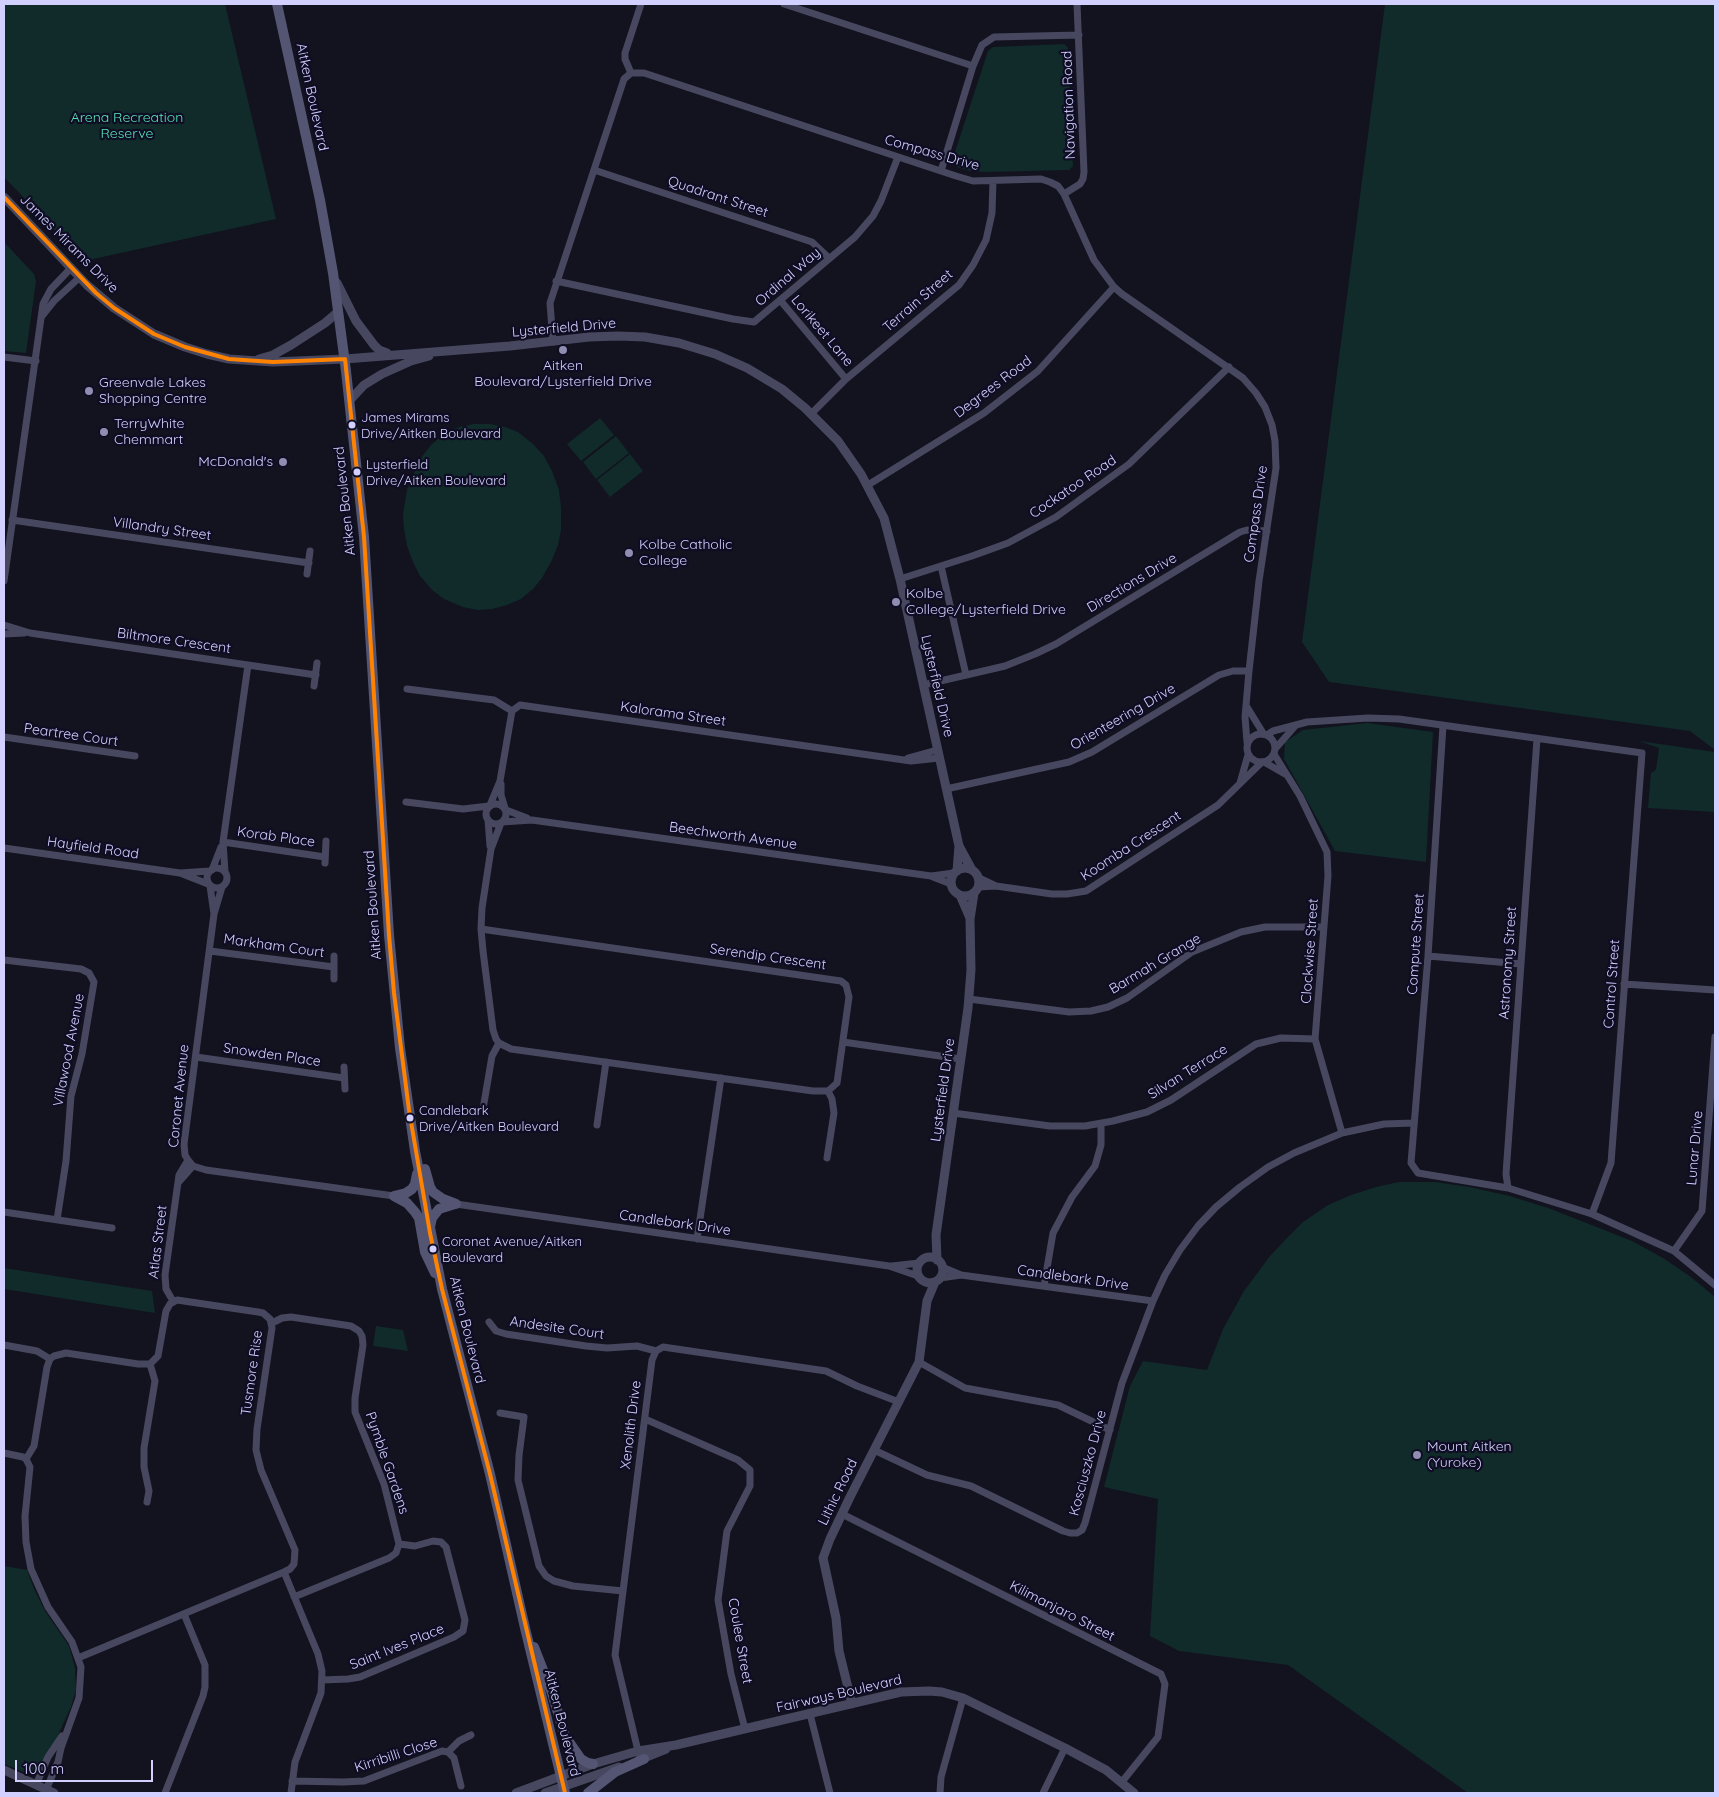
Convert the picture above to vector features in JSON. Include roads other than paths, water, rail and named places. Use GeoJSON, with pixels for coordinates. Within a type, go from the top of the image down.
{"type":"FeatureCollection","features":[{"type":"Feature","properties":{"kind":"main road","name":"Aitken Boulevard"},"geometry":{"type":"LineString","coordinates":[[277,4],[320,200],[333,273],[350,400],[364,547],[389,935],[403,1067],[418,1164],[429,1230],[442,1289],[490,1474],[564,1790]]}},
{"type":"Feature","properties":{"kind":"main road"},"geometry":{"type":"LineString","coordinates":[[403,1067],[418,1123],[430,1187],[436,1195],[456,1204]]}},
{"type":"Feature","properties":{"kind":"main road"},"geometry":{"type":"LineString","coordinates":[[394,1196],[406,1193],[412,1189],[417,1178],[418,1164]]}},
{"type":"Feature","properties":{"kind":"main road"},"geometry":{"type":"LineString","coordinates":[[394,1196],[407,1203],[415,1212],[425,1252],[442,1289]]}},
{"type":"Feature","properties":{"kind":"main road"},"geometry":{"type":"LineString","coordinates":[[429,1230],[432,1218],[439,1209],[456,1204]]}},
{"type":"Feature","properties":{"kind":"main road"},"geometry":{"type":"LineString","coordinates":[[525,1628],[541,1662],[565,1736],[581,1759],[593,1764]]}},
{"type":"Feature","properties":{"kind":"main road"},"geometry":{"type":"LineString","coordinates":[[588,1793],[641,1755]]}},
{"type":"Feature","properties":{"kind":"street"},"geometry":{"type":"LineString","coordinates":[[553,342],[550,303],[624,79],[630,73],[625,53],[641,4]]}},
{"type":"Feature","properties":{"kind":"street"},"geometry":{"type":"LineString","coordinates":[[784,4],[973,66]]}},
{"type":"Feature","properties":{"kind":"street","name":"Navigation Road"},"geometry":{"type":"LineString","coordinates":[[1064,194],[1080,184],[1083,180],[1084,172],[1077,4]]}},
{"type":"Feature","properties":{"kind":"street"},"geometry":{"type":"LineString","coordinates":[[940,171],[973,66],[982,45],[994,38],[1079,35]]}},
{"type":"Feature","properties":{"kind":"street","name":"Compass Drive"},"geometry":{"type":"LineString","coordinates":[[630,73],[644,73],[974,181],[1041,179],[1058,186],[1064,194],[1094,260],[1114,287],[1229,366],[1243,378],[1265,407],[1272,425],[1275,440],[1276,468],[1249,671],[1245,717],[1247,742]]}},
{"type":"Feature","properties":{"kind":"street","name":"Ordinal Way"},"geometry":{"type":"LineString","coordinates":[[556,281],[750,322],[758,320],[855,236],[873,216],[882,201],[898,157]]}},
{"type":"Feature","properties":{"kind":"street","name":"Quadrant Street"},"geometry":{"type":"LineString","coordinates":[[594,170],[812,242],[829,258]]}},
{"type":"Feature","properties":{"kind":"street","name":"Terrain Street"},"geometry":{"type":"LineString","coordinates":[[811,414],[846,379],[959,285],[986,240],[992,213],[992,181]]}},
{"type":"Feature","properties":{"kind":"street","name":"James Mirams Drive"},"geometry":{"type":"LineString","coordinates":[[4,197],[80,278],[114,308],[154,334],[208,354],[249,361],[345,359]]}},
{"type":"Feature","properties":{"kind":"street"},"geometry":{"type":"LineString","coordinates":[[4,581],[43,304],[46,296],[71,268]]}},
{"type":"Feature","properties":{"kind":"street"},"geometry":{"type":"LineString","coordinates":[[333,273],[356,321],[374,345],[382,352],[395,354]]}},
{"type":"Feature","properties":{"kind":"street"},"geometry":{"type":"LineString","coordinates":[[42,316],[54,301],[80,278]]}},
{"type":"Feature","properties":{"kind":"street","name":"Degrees Road"},"geometry":{"type":"LineString","coordinates":[[868,485],[984,413],[1038,371],[1114,287]]}},
{"type":"Feature","properties":{"kind":"street","name":"Lorikeet Lane"},"geometry":{"type":"LineString","coordinates":[[780,300],[846,379]]}},
{"type":"Feature","properties":{"kind":"street"},"geometry":{"type":"LineString","coordinates":[[249,361],[273,355],[325,323],[338,312]]}},
{"type":"Feature","properties":{"kind":"street","name":"Lysterfield Drive"},"geometry":{"type":"LineString","coordinates":[[345,359],[553,342],[589,337],[646,337],[679,343],[715,354],[747,368],[782,389],[838,441],[868,485],[885,523],[900,579],[959,846],[972,870]]}},
{"type":"Feature","properties":{"kind":"street"},"geometry":{"type":"LineString","coordinates":[[350,400],[364,385],[382,374],[411,361],[454,350]]}},
{"type":"Feature","properties":{"kind":"street"},"geometry":{"type":"LineString","coordinates":[[4,357],[36,361]]}},
{"type":"Feature","properties":{"kind":"street","name":"Cockatoo Road"},"geometry":{"type":"LineString","coordinates":[[900,579],[1008,543],[1056,517],[1129,464],[1229,366]]}},
{"type":"Feature","properties":{"kind":"street","name":"Villandry Street"},"geometry":{"type":"LineString","coordinates":[[12,520],[309,563]]}},
{"type":"Feature","properties":{"kind":"street","name":"Directions Drive"},"geometry":{"type":"LineString","coordinates":[[923,685],[1005,666],[1035,654],[1056,644],[1240,532],[1247,530],[1267,531]]}},
{"type":"Feature","properties":{"kind":"street"},"geometry":{"type":"LineString","coordinates":[[307,574],[310,551]]}},
{"type":"Feature","properties":{"kind":"street"},"geometry":{"type":"LineString","coordinates":[[941,566],[966,675]]}},
{"type":"Feature","properties":{"kind":"street","name":"Biltmore Crescent"},"geometry":{"type":"LineString","coordinates":[[4,629],[316,675]]}},
{"type":"Feature","properties":{"kind":"street"},"geometry":{"type":"LineString","coordinates":[[314,686],[317,663]]}},
{"type":"Feature","properties":{"kind":"street"},"geometry":{"type":"LineString","coordinates":[[223,842],[207,878],[209,885],[216,888],[222,887],[227,878],[224,872],[223,842],[248,665]]}},
{"type":"Feature","properties":{"kind":"street","name":"Orienteering Drive"},"geometry":{"type":"LineString","coordinates":[[946,789],[1069,762],[1092,752],[1219,675],[1233,671],[1249,671]]}},
{"type":"Feature","properties":{"kind":"street"},"geometry":{"type":"LineString","coordinates":[[407,688],[494,700],[502,703],[512,711],[500,781],[506,816],[491,849],[482,908],[483,951],[493,1030],[499,1043],[510,1048],[813,1092],[828,1091],[832,1099],[834,1113],[827,1158]]}},
{"type":"Feature","properties":{"kind":"street","name":"Kalorama Street"},"geometry":{"type":"LineString","coordinates":[[512,711],[520,705],[526,705],[920,761],[938,754]]}},
{"type":"Feature","properties":{"kind":"street"},"geometry":{"type":"LineString","coordinates":[[1247,707],[1265,734],[1271,738],[1275,751]]}},
{"type":"Feature","properties":{"kind":"street"},"geometry":{"type":"LineString","coordinates":[[1297,725],[1270,759],[1263,762],[1251,759],[1248,755],[1247,742],[1256,734],[1265,734],[1307,722],[1368,718],[1399,719],[1538,739]]}},
{"type":"Feature","properties":{"kind":"street","name":"Compute Street"},"geometry":{"type":"LineString","coordinates":[[1443,726],[1428,956],[1411,1163],[1418,1173],[1508,1188]]}},
{"type":"Feature","properties":{"kind":"street","name":"Peartree Court"},"geometry":{"type":"LineString","coordinates":[[4,738],[135,756]]}},
{"type":"Feature","properties":{"kind":"street","name":"Control Street"},"geometry":{"type":"LineString","coordinates":[[1538,739],[1642,753],[1611,1163],[1592,1214]]}},
{"type":"Feature","properties":{"kind":"street","name":"Astronomy Street"},"geometry":{"type":"LineString","coordinates":[[1508,1188],[1506,1174],[1538,739]]}},
{"type":"Feature","properties":{"kind":"street","name":"Clockwise Street"},"geometry":{"type":"LineString","coordinates":[[1275,751],[1328,852],[1328,876],[1316,1039],[1342,1133]]}},
{"type":"Feature","properties":{"kind":"street"},"geometry":{"type":"LineString","coordinates":[[1239,786],[1248,755]]}},
{"type":"Feature","properties":{"kind":"street","name":"Clockwise Street"},"geometry":{"type":"LineString","coordinates":[[1263,762],[1277,768],[1289,777]]}},
{"type":"Feature","properties":{"kind":"street","name":"Koomba Crescent"},"geometry":{"type":"LineString","coordinates":[[977,886],[996,886],[1052,894],[1086,891],[1218,805],[1263,762]]}},
{"type":"Feature","properties":{"kind":"street"},"geometry":{"type":"LineString","coordinates":[[491,849],[486,812],[500,781]]}},
{"type":"Feature","properties":{"kind":"street"},"geometry":{"type":"LineString","coordinates":[[406,802],[463,809],[500,804],[505,809]]}},
{"type":"Feature","properties":{"kind":"street"},"geometry":{"type":"LineString","coordinates":[[463,809],[494,824],[502,822]]}},
{"type":"Feature","properties":{"kind":"street","name":"Beechworth Avenue"},"geometry":{"type":"LineString","coordinates":[[505,809],[532,820]]}},
{"type":"Feature","properties":{"kind":"street","name":"Beechworth Avenue"},"geometry":{"type":"LineString","coordinates":[[502,822],[532,820],[931,876],[951,884]]}},
{"type":"Feature","properties":{"kind":"street","name":"Korab Place"},"geometry":{"type":"LineString","coordinates":[[223,842],[325,860],[326,841]]}},
{"type":"Feature","properties":{"kind":"street","name":"Lysterfield Drive"},"geometry":{"type":"LineString","coordinates":[[956,872],[959,846]]}},
{"type":"Feature","properties":{"kind":"street","name":"Hayfield Road"},"geometry":{"type":"LineString","coordinates":[[4,848],[180,873],[211,870]]}},
{"type":"Feature","properties":{"kind":"street"},"geometry":{"type":"LineString","coordinates":[[964,868],[972,870],[977,886],[968,896],[960,895],[954,891],[951,884],[956,872],[964,868]]}},
{"type":"Feature","properties":{"kind":"street"},"geometry":{"type":"LineString","coordinates":[[211,870],[219,869],[224,872]]}},
{"type":"Feature","properties":{"kind":"street","name":"Beechworth Avenue"},"geometry":{"type":"LineString","coordinates":[[931,876],[956,872]]}},
{"type":"Feature","properties":{"kind":"street","name":"Hayfield Road"},"geometry":{"type":"LineString","coordinates":[[180,873],[209,885]]}},
{"type":"Feature","properties":{"kind":"street","name":"Coronet Avenue"},"geometry":{"type":"LineString","coordinates":[[209,885],[214,914]]}},
{"type":"Feature","properties":{"kind":"street","name":"Lysterfield Drive"},"geometry":{"type":"LineString","coordinates":[[940,1263],[936,1235],[961,1059],[972,947],[970,919],[977,886]]}},
{"type":"Feature","properties":{"kind":"street","name":"Coronet Avenue"},"geometry":{"type":"LineString","coordinates":[[190,1163],[185,1155],[184,1144],[214,914],[222,887]]}},
{"type":"Feature","properties":{"kind":"street","name":"Lysterfield Drive"},"geometry":{"type":"LineString","coordinates":[[960,895],[970,919]]}},
{"type":"Feature","properties":{"kind":"street","name":"Barmah Grange"},"geometry":{"type":"LineString","coordinates":[[968,999],[1069,1012],[1092,1011],[1108,1007],[1127,998],[1192,952],[1241,932],[1265,927],[1324,927]]}},
{"type":"Feature","properties":{"kind":"street","name":"Serendip Crescent"},"geometry":{"type":"LineString","coordinates":[[482,929],[840,981],[846,985],[850,997],[837,1083],[828,1091]]}},
{"type":"Feature","properties":{"kind":"street","name":"Markham Court"},"geometry":{"type":"LineString","coordinates":[[210,951],[334,967]]}},
{"type":"Feature","properties":{"kind":"street","name":"Markham Court"},"geometry":{"type":"LineString","coordinates":[[334,956],[334,979]]}},
{"type":"Feature","properties":{"kind":"street"},"geometry":{"type":"LineString","coordinates":[[1428,956],[1521,964]]}},
{"type":"Feature","properties":{"kind":"street","name":"Villawood Avenue"},"geometry":{"type":"LineString","coordinates":[[4,960],[81,969],[89,973],[94,982],[82,1054],[72,1096],[66,1161],[57,1220]]}},
{"type":"Feature","properties":{"kind":"street"},"geometry":{"type":"LineString","coordinates":[[1624,984],[1715,990]]}},
{"type":"Feature","properties":{"kind":"street","name":"Lunar Drive"},"geometry":{"type":"LineString","coordinates":[[1674,1251],[1702,1211],[1714,1079],[1715,1037]]}},
{"type":"Feature","properties":{"kind":"street","name":"Silvan Terrace"},"geometry":{"type":"LineString","coordinates":[[953,1113],[1050,1126],[1101,1124],[1147,1112],[1171,1100],[1256,1044],[1282,1038],[1316,1039]]}},
{"type":"Feature","properties":{"kind":"street"},"geometry":{"type":"LineString","coordinates":[[843,1042],[961,1059]]}},
{"type":"Feature","properties":{"kind":"street"},"geometry":{"type":"LineString","coordinates":[[483,1109],[492,1056],[499,1043]]}},
{"type":"Feature","properties":{"kind":"street","name":"Snowden Place"},"geometry":{"type":"LineString","coordinates":[[196,1057],[344,1078]]}},
{"type":"Feature","properties":{"kind":"street"},"geometry":{"type":"LineString","coordinates":[[597,1125],[606,1062]]}},
{"type":"Feature","properties":{"kind":"street"},"geometry":{"type":"LineString","coordinates":[[344,1067],[345,1089]]}},
{"type":"Feature","properties":{"kind":"street"},"geometry":{"type":"LineString","coordinates":[[697,1239],[721,1078]]}},
{"type":"Feature","properties":{"kind":"street","name":"Kosciuszko Drive"},"geometry":{"type":"LineString","coordinates":[[874,1450],[926,1475],[971,1486],[1064,1531],[1077,1533],[1082,1530],[1122,1383],[1153,1301],[1180,1250],[1198,1226],[1216,1207],[1240,1187],[1268,1167],[1301,1150],[1342,1133],[1384,1124],[1414,1123]]}},
{"type":"Feature","properties":{"kind":"street"},"geometry":{"type":"LineString","coordinates":[[1044,1286],[1053,1233],[1072,1197],[1095,1166],[1101,1145],[1101,1124]]}},
{"type":"Feature","properties":{"kind":"street"},"geometry":{"type":"LineString","coordinates":[[190,1163],[206,1170],[394,1196]]}},
{"type":"Feature","properties":{"kind":"street","name":"Atlas Street"},"geometry":{"type":"LineString","coordinates":[[173,1301],[166,1289],[165,1280],[178,1184],[190,1163]]}},
{"type":"Feature","properties":{"kind":"street"},"geometry":{"type":"LineString","coordinates":[[1508,1188],[1592,1214],[1674,1251],[1715,1285]]}},
{"type":"Feature","properties":{"kind":"street","name":"Candlebark Drive"},"geometry":{"type":"LineString","coordinates":[[456,1204],[890,1266],[919,1278]]}},
{"type":"Feature","properties":{"kind":"street"},"geometry":{"type":"LineString","coordinates":[[4,1212],[112,1228]]}},
{"type":"Feature","properties":{"kind":"street","name":"Lysterfield Drive"},"geometry":{"type":"LineString","coordinates":[[922,1260],[936,1235]]}},
{"type":"Feature","properties":{"kind":"street"},"geometry":{"type":"LineString","coordinates":[[929,1257],[940,1263],[938,1280],[928,1283],[919,1278],[917,1269],[922,1260],[929,1257]]}},
{"type":"Feature","properties":{"kind":"street","name":"Candlebark Drive"},"geometry":{"type":"LineString","coordinates":[[890,1266],[922,1260]]}},
{"type":"Feature","properties":{"kind":"street","name":"Candlebark Drive"},"geometry":{"type":"LineString","coordinates":[[940,1263],[961,1275]]}},
{"type":"Feature","properties":{"kind":"street","name":"Candlebark Drive"},"geometry":{"type":"LineString","coordinates":[[938,1280],[961,1275],[1153,1301]]}},
{"type":"Feature","properties":{"kind":"street","name":"Lithic Road"},"geometry":{"type":"LineString","coordinates":[[919,1278],[928,1301]]}},
{"type":"Feature","properties":{"kind":"street","name":"Lithic Road"},"geometry":{"type":"LineString","coordinates":[[852,1704],[839,1651],[836,1618],[823,1558],[842,1514],[919,1362],[928,1301],[938,1280]]}},
{"type":"Feature","properties":{"kind":"street","name":"Tusmore Rise"},"geometry":{"type":"LineString","coordinates":[[173,1301],[183,1300],[258,1312],[267,1316],[272,1323],[256,1440],[261,1470],[296,1554],[292,1567],[284,1572]]}},
{"type":"Feature","properties":{"kind":"street"},"geometry":{"type":"LineString","coordinates":[[26,1459],[34,1446],[47,1367],[50,1359],[57,1354],[66,1353],[138,1364],[150,1364],[158,1356],[166,1311],[173,1301]]}},
{"type":"Feature","properties":{"kind":"street","name":"Pymble Gardens"},"geometry":{"type":"LineString","coordinates":[[272,1323],[282,1318],[291,1317],[351,1326],[359,1331],[362,1336],[363,1345],[355,1398],[355,1412],[384,1484],[399,1544]]}},
{"type":"Feature","properties":{"kind":"street","name":"Andesite Court"},"geometry":{"type":"LineString","coordinates":[[489,1322],[496,1331],[506,1334],[586,1346],[607,1348],[637,1346],[656,1351]]}},
{"type":"Feature","properties":{"kind":"street"},"geometry":{"type":"LineString","coordinates":[[4,1345],[33,1350],[50,1359]]}},
{"type":"Feature","properties":{"kind":"street"},"geometry":{"type":"LineString","coordinates":[[656,1351],[663,1347],[826,1371],[857,1386],[899,1402]]}},
{"type":"Feature","properties":{"kind":"street","name":"Xenolith Drive"},"geometry":{"type":"LineString","coordinates":[[641,1755],[615,1655],[652,1360],[656,1351]]}},
{"type":"Feature","properties":{"kind":"street"},"geometry":{"type":"LineString","coordinates":[[919,1362],[965,1388],[1058,1405],[1110,1430]]}},
{"type":"Feature","properties":{"kind":"street"},"geometry":{"type":"LineString","coordinates":[[147,1502],[149,1491],[144,1453],[154,1382],[150,1364]]}},
{"type":"Feature","properties":{"kind":"street"},"geometry":{"type":"LineString","coordinates":[[500,1413],[524,1417],[518,1455],[518,1480],[539,1566],[546,1576],[554,1581],[573,1586],[623,1591]]}},
{"type":"Feature","properties":{"kind":"street","name":"Coulee Street"},"geometry":{"type":"LineString","coordinates":[[645,1419],[738,1460],[750,1470],[750,1486],[727,1531],[718,1600],[731,1674],[745,1729]]}},
{"type":"Feature","properties":{"kind":"street"},"geometry":{"type":"LineString","coordinates":[[4,1453],[26,1459],[29,1463],[31,1471],[25,1516],[26,1542],[31,1569],[44,1600],[66,1632],[78,1658],[81,1676],[81,1688],[76,1709],[48,1758],[36,1785]]}},
{"type":"Feature","properties":{"kind":"street","name":"Kilimanjaro Street"},"geometry":{"type":"LineString","coordinates":[[842,1514],[1161,1674],[1165,1684],[1158,1737],[1121,1783]]}},
{"type":"Feature","properties":{"kind":"street","name":"Saint Ives Place"},"geometry":{"type":"LineString","coordinates":[[322,1680],[360,1677],[454,1637],[463,1631],[465,1624],[463,1614],[446,1547],[440,1542],[433,1540],[415,1546],[399,1544]]}},
{"type":"Feature","properties":{"kind":"street"},"geometry":{"type":"LineString","coordinates":[[294,1598],[389,1558],[396,1553],[399,1544]]}},
{"type":"Feature","properties":{"kind":"street"},"geometry":{"type":"LineString","coordinates":[[78,1658],[284,1572],[318,1654],[321,1663],[322,1680],[318,1701],[295,1762],[291,1793]]}},
{"type":"Feature","properties":{"kind":"street"},"geometry":{"type":"LineString","coordinates":[[165,1793],[204,1696],[205,1687],[205,1666],[184,1614]]}},
{"type":"Feature","properties":{"kind":"street","name":"Fairways Boulevard"},"geometry":{"type":"LineString","coordinates":[[516,1793],[593,1764],[641,1755],[901,1692],[914,1691],[942,1692],[963,1698],[1096,1764],[1134,1793]]}},
{"type":"Feature","properties":{"kind":"street"},"geometry":{"type":"LineString","coordinates":[[940,1793],[941,1777],[963,1698]]}},
{"type":"Feature","properties":{"kind":"street"},"geometry":{"type":"LineString","coordinates":[[810,1714],[830,1793]]}},
{"type":"Feature","properties":{"kind":"street"},"geometry":{"type":"LineString","coordinates":[[4,1770],[50,1791],[70,1722]]}},
{"type":"Feature","properties":{"kind":"street","name":"Kirribilli Close"},"geometry":{"type":"LineString","coordinates":[[448,1752],[459,1740],[471,1735]]}},
{"type":"Feature","properties":{"kind":"street"},"geometry":{"type":"LineString","coordinates":[[1043,1793],[1065,1748]]}},
{"type":"Feature","properties":{"kind":"street","name":"Kirribilli Close"},"geometry":{"type":"LineString","coordinates":[[292,1781],[364,1781],[436,1752],[448,1752],[454,1758],[461,1786]]}},
{"type":"Feature","properties":{"kind":"street","name":"Fairways Boulevard"},"geometry":{"type":"LineString","coordinates":[[545,1793],[564,1790],[641,1755]]}},
{"type":"Feature","properties":{"kind":"place","name":"Aitken Boulevard/Lysterfield Drive"},"geometry":{"type":"Point","coordinates":[563,350]}},
{"type":"Feature","properties":{"kind":"place","name":"Greenvale Lakes Shopping Centre"},"geometry":{"type":"Point","coordinates":[89,391]}},
{"type":"Feature","properties":{"kind":"place","name":"James Mirams Drive/Aitken Boulevard"},"geometry":{"type":"Point","coordinates":[352,425]}},
{"type":"Feature","properties":{"kind":"place","name":"TerryWhite Chemmart"},"geometry":{"type":"Point","coordinates":[104,432]}},
{"type":"Feature","properties":{"kind":"place","name":"McDonald's"},"geometry":{"type":"Point","coordinates":[283,462]}},
{"type":"Feature","properties":{"kind":"place","name":"Lysterfield Drive/Aitken Boulevard"},"geometry":{"type":"Point","coordinates":[357,472]}},
{"type":"Feature","properties":{"kind":"place","name":"Kolbe Catholic College"},"geometry":{"type":"Point","coordinates":[629,553]}},
{"type":"Feature","properties":{"kind":"place","name":"Kolbe College/Lysterfield Drive"},"geometry":{"type":"Point","coordinates":[896,602]}},
{"type":"Feature","properties":{"kind":"place","name":"Candlebark Drive/Aitken Boulevard"},"geometry":{"type":"Point","coordinates":[410,1118]}},
{"type":"Feature","properties":{"kind":"place","name":"Coronet Avenue/Aitken Boulevard"},"geometry":{"type":"Point","coordinates":[433,1249]}},
{"type":"Feature","properties":{"kind":"place","name":"Mount Aitken (Yuroke)"},"geometry":{"type":"Point","coordinates":[1417,1455]}},
{"type":"Feature","properties":{"kind":"park label","name":"Arena Recreation Reserve"},"geometry":{"type":"Point","coordinates":[127,126]}}]}
